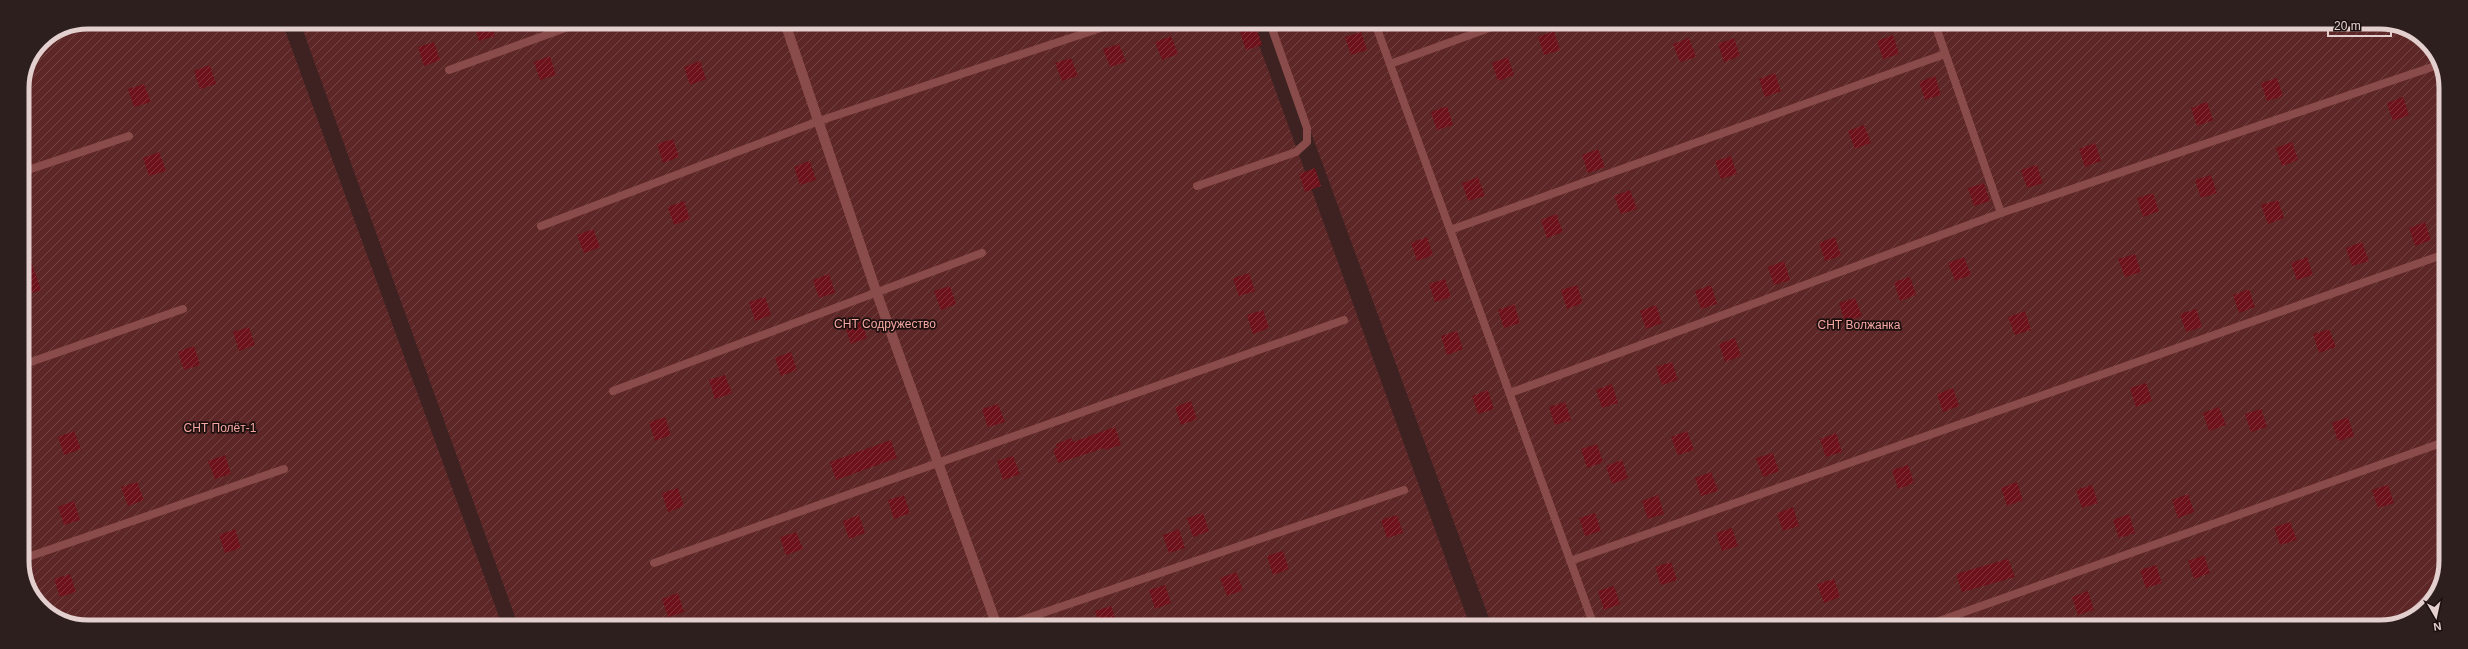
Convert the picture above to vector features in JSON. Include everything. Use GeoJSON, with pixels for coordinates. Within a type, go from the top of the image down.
{"type":"FeatureCollection","features":[{"type":"Feature","properties":{"kind":"street"},"geometry":{"type":"LineString","coordinates":[[786,29],[819,121],[876,291],[995,620]]}},
{"type":"Feature","properties":{"kind":"lane"},"geometry":{"type":"LineString","coordinates":[[449,70],[563,29]]}},
{"type":"Feature","properties":{"kind":"lane"},"geometry":{"type":"LineString","coordinates":[[541,226],[819,121],[1098,29]]}},
{"type":"Feature","properties":{"kind":"lane"},"geometry":{"type":"LineString","coordinates":[[1197,186],[1296,152],[1307,142],[1307,128],[1272,29]]}},
{"type":"Feature","properties":{"kind":"lane"},"geometry":{"type":"LineString","coordinates":[[1377,29],[1592,620]]}},
{"type":"Feature","properties":{"kind":"lane"},"geometry":{"type":"LineString","coordinates":[[1390,64],[1486,29]]}},
{"type":"Feature","properties":{"kind":"lane"},"geometry":{"type":"LineString","coordinates":[[1937,29],[2001,213]]}},
{"type":"Feature","properties":{"kind":"lane"},"geometry":{"type":"LineString","coordinates":[[1450,230],[1945,54]]}},
{"type":"Feature","properties":{"kind":"lane"},"geometry":{"type":"LineString","coordinates":[[1510,393],[2001,213],[2435,66]]}},
{"type":"Feature","properties":{"kind":"lane"},"geometry":{"type":"LineString","coordinates":[[29,170],[129,136]]}},
{"type":"Feature","properties":{"kind":"lane"},"geometry":{"type":"LineString","coordinates":[[614,391],[876,291],[982,253]]}},
{"type":"Feature","properties":{"kind":"lane"},"geometry":{"type":"LineString","coordinates":[[1570,561],[2439,256]]}},
{"type":"Feature","properties":{"kind":"lane"},"geometry":{"type":"LineString","coordinates":[[29,363],[183,309]]}},
{"type":"Feature","properties":{"kind":"lane"},"geometry":{"type":"LineString","coordinates":[[654,563],[1344,320]]}},
{"type":"Feature","properties":{"kind":"lane"},"geometry":{"type":"LineString","coordinates":[[1942,620],[2439,444]]}},
{"type":"Feature","properties":{"kind":"lane"},"geometry":{"type":"LineString","coordinates":[[29,556],[284,470]]}},
{"type":"Feature","properties":{"kind":"lane"},"geometry":{"type":"LineString","coordinates":[[1022,620],[1404,490]]}},
{"type":"Feature","properties":{"kind":"green space","name":"СНТ Полёт-1"},"geometry":{"type":"Polygon","coordinates":[[[285,29],[500,620],[88,620],[69,617],[52,608],[39,594],[33,584],[29,565],[29,88],[33,65],[46,46],[65,33],[77,30],[285,29]]]}},
{"type":"Feature","properties":{"kind":"green space","name":"СНТ Содружество"},"geometry":{"type":"Polygon","coordinates":[[[303,29],[1253,29],[1468,620],[516,620],[303,29]]]}},
{"type":"Feature","properties":{"kind":"green space","name":"СНТ Волжанка"},"geometry":{"type":"Polygon","coordinates":[[[1273,29],[2380,29],[2399,32],[2409,37],[2416,41],[2424,49],[2435,65],[2439,84],[2439,561],[2435,584],[2426,597],[2416,597],[2416,608],[2399,617],[2380,620],[1490,620],[1273,29]]]}},
{"type":"Feature","properties":{"kind":"building"},"geometry":{"type":"Polygon","coordinates":[[[475,29],[493,29],[495,36],[479,41],[475,29]]]}},
{"type":"Feature","properties":{"kind":"building"},"geometry":{"type":"Polygon","coordinates":[[[1248,29],[1257,29],[1262,45],[1246,50],[1240,32],[1248,29]]]}},
{"type":"Feature","properties":{"kind":"building"},"geometry":{"type":"Polygon","coordinates":[[[1554,31],[1560,50],[1544,55],[1538,37],[1554,31]]]}},
{"type":"Feature","properties":{"kind":"building"},"geometry":{"type":"Polygon","coordinates":[[[1361,32],[1367,50],[1351,55],[1345,37],[1361,32]]]}},
{"type":"Feature","properties":{"kind":"building"},"geometry":{"type":"Polygon","coordinates":[[[1893,35],[1899,54],[1883,59],[1877,41],[1893,35]]]}},
{"type":"Feature","properties":{"kind":"building"},"geometry":{"type":"Polygon","coordinates":[[[1171,36],[1178,54],[1162,60],[1155,42],[1171,36]]]}},
{"type":"Feature","properties":{"kind":"building"},"geometry":{"type":"Polygon","coordinates":[[[1689,38],[1696,57],[1680,62],[1673,44],[1689,38]]]}},
{"type":"Feature","properties":{"kind":"building"},"geometry":{"type":"Polygon","coordinates":[[[1734,38],[1740,56],[1724,62],[1718,44],[1734,38]]]}},
{"type":"Feature","properties":{"kind":"building"},"geometry":{"type":"Polygon","coordinates":[[[434,42],[440,60],[424,66],[418,47],[434,42]]]}},
{"type":"Feature","properties":{"kind":"building"},"geometry":{"type":"Polygon","coordinates":[[[1119,44],[1126,62],[1110,67],[1103,49],[1119,44]]]}},
{"type":"Feature","properties":{"kind":"building"},"geometry":{"type":"Polygon","coordinates":[[[550,56],[556,75],[540,80],[534,62],[550,56]]]}},
{"type":"Feature","properties":{"kind":"building"},"geometry":{"type":"Polygon","coordinates":[[[1508,57],[1514,75],[1498,81],[1492,63],[1508,57]]]}},
{"type":"Feature","properties":{"kind":"building"},"geometry":{"type":"Polygon","coordinates":[[[1071,58],[1078,76],[1062,81],[1055,63],[1071,58]]]}},
{"type":"Feature","properties":{"kind":"building"},"geometry":{"type":"Polygon","coordinates":[[[700,61],[706,79],[690,85],[684,67],[700,61]]]}},
{"type":"Feature","properties":{"kind":"building"},"geometry":{"type":"Polygon","coordinates":[[[210,65],[216,84],[200,89],[194,71],[210,65]]]}},
{"type":"Feature","properties":{"kind":"building"},"geometry":{"type":"Polygon","coordinates":[[[1775,73],[1781,91],[1765,97],[1759,79],[1775,73]]]}},
{"type":"Feature","properties":{"kind":"building"},"geometry":{"type":"Polygon","coordinates":[[[1935,76],[1941,95],[1925,100],[1919,82],[1935,76]]]}},
{"type":"Feature","properties":{"kind":"building"},"geometry":{"type":"Polygon","coordinates":[[[2277,78],[2283,96],[2267,101],[2261,83],[2277,78]]]}},
{"type":"Feature","properties":{"kind":"building"},"geometry":{"type":"Polygon","coordinates":[[[144,84],[151,102],[134,107],[128,89],[144,84]]]}},
{"type":"Feature","properties":{"kind":"building"},"geometry":{"type":"Polygon","coordinates":[[[2403,97],[2409,115],[2393,121],[2387,103],[2403,97]]]}},
{"type":"Feature","properties":{"kind":"building"},"geometry":{"type":"Polygon","coordinates":[[[2207,102],[2213,120],[2197,126],[2191,108],[2207,102]]]}},
{"type":"Feature","properties":{"kind":"building"},"geometry":{"type":"Polygon","coordinates":[[[1447,106],[1453,125],[1437,130],[1431,112],[1447,106]]]}},
{"type":"Feature","properties":{"kind":"building"},"geometry":{"type":"Polygon","coordinates":[[[1864,125],[1871,143],[1855,149],[1848,131],[1864,125]]]}},
{"type":"Feature","properties":{"kind":"building"},"geometry":{"type":"Polygon","coordinates":[[[673,139],[679,157],[663,163],[657,144],[673,139]]]}},
{"type":"Feature","properties":{"kind":"building"},"geometry":{"type":"Polygon","coordinates":[[[2292,142],[2298,160],[2282,166],[2276,148],[2292,142]]]}},
{"type":"Feature","properties":{"kind":"building"},"geometry":{"type":"Polygon","coordinates":[[[2095,143],[2101,161],[2085,167],[2079,149],[2095,143]]]}},
{"type":"Feature","properties":{"kind":"building"},"geometry":{"type":"Polygon","coordinates":[[[1598,149],[1605,167],[1588,173],[1582,155],[1598,149]]]}},
{"type":"Feature","properties":{"kind":"building"},"geometry":{"type":"Polygon","coordinates":[[[159,152],[166,171],[149,176],[143,158],[159,152]]]}},
{"type":"Feature","properties":{"kind":"building"},"geometry":{"type":"Polygon","coordinates":[[[1731,156],[1737,174],[1721,179],[1715,161],[1731,156]]]}},
{"type":"Feature","properties":{"kind":"building"},"geometry":{"type":"Polygon","coordinates":[[[810,161],[816,180],[800,185],[794,167],[810,161]]]}},
{"type":"Feature","properties":{"kind":"building"},"geometry":{"type":"Polygon","coordinates":[[[2037,165],[2043,183],[2027,188],[2021,170],[2037,165]]]}},
{"type":"Feature","properties":{"kind":"building"},"geometry":{"type":"Polygon","coordinates":[[[1315,168],[1321,186],[1305,192],[1299,174],[1315,168]]]}},
{"type":"Feature","properties":{"kind":"building"},"geometry":{"type":"Polygon","coordinates":[[[2211,175],[2217,193],[2201,198],[2195,180],[2211,175]]]}},
{"type":"Feature","properties":{"kind":"building"},"geometry":{"type":"Polygon","coordinates":[[[1478,177],[1485,196],[1468,201],[1462,183],[1478,177]]]}},
{"type":"Feature","properties":{"kind":"building"},"geometry":{"type":"Polygon","coordinates":[[[1984,183],[1990,201],[1974,206],[1968,188],[1984,183]]]}},
{"type":"Feature","properties":{"kind":"building"},"geometry":{"type":"Polygon","coordinates":[[[1630,190],[1637,209],[1621,214],[1614,196],[1630,190]]]}},
{"type":"Feature","properties":{"kind":"building"},"geometry":{"type":"Polygon","coordinates":[[[2153,193],[2159,211],[2143,217],[2137,198],[2153,193]]]}},
{"type":"Feature","properties":{"kind":"building"},"geometry":{"type":"Polygon","coordinates":[[[2278,200],[2284,218],[2268,224],[2261,205],[2278,200]]]}},
{"type":"Feature","properties":{"kind":"building"},"geometry":{"type":"Polygon","coordinates":[[[684,201],[690,219],[674,225],[668,207],[684,201]]]}},
{"type":"Feature","properties":{"kind":"building"},"geometry":{"type":"Polygon","coordinates":[[[1556,214],[1563,232],[1547,238],[1541,220],[1556,214]]]}},
{"type":"Feature","properties":{"kind":"building"},"geometry":{"type":"Polygon","coordinates":[[[2425,222],[2431,240],[2415,246],[2409,228],[2425,222]]]}},
{"type":"Feature","properties":{"kind":"building"},"geometry":{"type":"Polygon","coordinates":[[[593,229],[600,247],[584,253],[577,235],[593,229]]]}},
{"type":"Feature","properties":{"kind":"building"},"geometry":{"type":"Polygon","coordinates":[[[1427,237],[1433,255],[1417,261],[1411,243],[1427,237]]]}},
{"type":"Feature","properties":{"kind":"building"},"geometry":{"type":"Polygon","coordinates":[[[1835,237],[1841,256],[1825,261],[1819,243],[1835,237]]]}},
{"type":"Feature","properties":{"kind":"building"},"geometry":{"type":"Polygon","coordinates":[[[2362,242],[2369,261],[2352,266],[2346,248],[2362,242]]]}},
{"type":"Feature","properties":{"kind":"building"},"geometry":{"type":"Polygon","coordinates":[[[2135,254],[2141,272],[2125,277],[2118,259],[2135,254]]]}},
{"type":"Feature","properties":{"kind":"building"},"geometry":{"type":"Polygon","coordinates":[[[29,255],[41,290],[29,294],[29,255]]]}},
{"type":"Feature","properties":{"kind":"building"},"geometry":{"type":"Polygon","coordinates":[[[1964,257],[1971,275],[1955,281],[1948,263],[1964,257]]]}},
{"type":"Feature","properties":{"kind":"building"},"geometry":{"type":"Polygon","coordinates":[[[2307,257],[2313,275],[2297,280],[2291,263],[2307,257]]]}},
{"type":"Feature","properties":{"kind":"building"},"geometry":{"type":"Polygon","coordinates":[[[1784,261],[1790,280],[1774,285],[1768,267],[1784,261]]]}},
{"type":"Feature","properties":{"kind":"building"},"geometry":{"type":"Polygon","coordinates":[[[1249,273],[1255,291],[1239,296],[1233,278],[1249,273]]]}},
{"type":"Feature","properties":{"kind":"building"},"geometry":{"type":"Polygon","coordinates":[[[829,274],[835,293],[819,298],[813,280],[829,274]]]}},
{"type":"Feature","properties":{"kind":"building"},"geometry":{"type":"Polygon","coordinates":[[[1910,277],[1916,295],[1900,301],[1894,282],[1910,277]]]}},
{"type":"Feature","properties":{"kind":"building"},"geometry":{"type":"Polygon","coordinates":[[[1445,279],[1451,297],[1435,302],[1429,284],[1445,279]]]}},
{"type":"Feature","properties":{"kind":"building"},"geometry":{"type":"Polygon","coordinates":[[[1577,285],[1583,303],[1567,309],[1561,290],[1577,285]]]}},
{"type":"Feature","properties":{"kind":"building"},"geometry":{"type":"Polygon","coordinates":[[[1711,285],[1717,304],[1701,309],[1695,291],[1711,285]]]}},
{"type":"Feature","properties":{"kind":"building"},"geometry":{"type":"Polygon","coordinates":[[[950,286],[956,304],[941,310],[934,291],[950,286]]]}},
{"type":"Feature","properties":{"kind":"building"},"geometry":{"type":"Polygon","coordinates":[[[2249,289],[2255,307],[2239,313],[2233,295],[2249,289]]]}},
{"type":"Feature","properties":{"kind":"building"},"geometry":{"type":"Polygon","coordinates":[[[765,297],[771,315],[755,321],[749,302],[765,297]]]}},
{"type":"Feature","properties":{"kind":"building"},"geometry":{"type":"Polygon","coordinates":[[[1855,298],[1862,316],[1845,322],[1839,303],[1855,298]]]}},
{"type":"Feature","properties":{"kind":"building"},"geometry":{"type":"Polygon","coordinates":[[[1514,304],[1520,323],[1504,328],[1498,310],[1514,304]]]}},
{"type":"Feature","properties":{"kind":"building"},"geometry":{"type":"Polygon","coordinates":[[[1656,305],[1662,323],[1646,329],[1640,311],[1656,305]]]}},
{"type":"Feature","properties":{"kind":"building"},"geometry":{"type":"Polygon","coordinates":[[[2196,309],[2202,327],[2186,332],[2180,314],[2196,309]]]}},
{"type":"Feature","properties":{"kind":"building"},"geometry":{"type":"Polygon","coordinates":[[[1263,310],[1269,328],[1253,334],[1247,315],[1263,310]]]}},
{"type":"Feature","properties":{"kind":"building"},"geometry":{"type":"Polygon","coordinates":[[[2025,311],[2031,330],[2015,335],[2008,317],[2025,311]]]}},
{"type":"Feature","properties":{"kind":"building"},"geometry":{"type":"Polygon","coordinates":[[[861,320],[867,338],[851,344],[845,326],[861,320]]]}},
{"type":"Feature","properties":{"kind":"building"},"geometry":{"type":"Polygon","coordinates":[[[249,327],[255,345],[239,351],[233,332],[249,327]]]}},
{"type":"Feature","properties":{"kind":"building"},"geometry":{"type":"Polygon","coordinates":[[[2329,329],[2336,347],[2319,353],[2313,334],[2329,329]]]}},
{"type":"Feature","properties":{"kind":"building"},"geometry":{"type":"Polygon","coordinates":[[[1457,331],[1463,349],[1447,355],[1441,336],[1457,331]]]}},
{"type":"Feature","properties":{"kind":"building"},"geometry":{"type":"Polygon","coordinates":[[[1735,338],[1741,356],[1725,362],[1719,344],[1735,338]]]}},
{"type":"Feature","properties":{"kind":"building"},"geometry":{"type":"Polygon","coordinates":[[[194,346],[200,365],[184,370],[178,352],[194,346]]]}},
{"type":"Feature","properties":{"kind":"building"},"geometry":{"type":"Polygon","coordinates":[[[791,352],[797,370],[781,376],[775,358],[791,352]]]}},
{"type":"Feature","properties":{"kind":"building"},"geometry":{"type":"Polygon","coordinates":[[[1672,362],[1678,380],[1662,385],[1656,367],[1672,362]]]}},
{"type":"Feature","properties":{"kind":"building"},"geometry":{"type":"Polygon","coordinates":[[[725,375],[732,393],[715,399],[709,380],[725,375]]]}},
{"type":"Feature","properties":{"kind":"building"},"geometry":{"type":"Polygon","coordinates":[[[2146,383],[2152,401],[2136,407],[2130,388],[2146,383]]]}},
{"type":"Feature","properties":{"kind":"building"},"geometry":{"type":"Polygon","coordinates":[[[1612,384],[1618,403],[1602,408],[1596,390],[1612,384]]]}},
{"type":"Feature","properties":{"kind":"building"},"geometry":{"type":"Polygon","coordinates":[[[1953,388],[1959,406],[1943,412],[1937,394],[1953,388]]]}},
{"type":"Feature","properties":{"kind":"building"},"geometry":{"type":"Polygon","coordinates":[[[1488,390],[1494,409],[1478,414],[1472,396],[1488,390]]]}},
{"type":"Feature","properties":{"kind":"building"},"geometry":{"type":"Polygon","coordinates":[[[1191,401],[1197,419],[1181,425],[1175,407],[1191,401]]]}},
{"type":"Feature","properties":{"kind":"building"},"geometry":{"type":"Polygon","coordinates":[[[1565,402],[1571,420],[1555,425],[1549,407],[1565,402]]]}},
{"type":"Feature","properties":{"kind":"building"},"geometry":{"type":"Polygon","coordinates":[[[998,404],[1005,422],[988,427],[982,409],[998,404]]]}},
{"type":"Feature","properties":{"kind":"building"},"geometry":{"type":"Polygon","coordinates":[[[2219,407],[2226,425],[2209,431],[2203,413],[2219,407]]]}},
{"type":"Feature","properties":{"kind":"building"},"geometry":{"type":"Polygon","coordinates":[[[2261,409],[2267,427],[2251,432],[2245,414],[2261,409]]]}},
{"type":"Feature","properties":{"kind":"building"},"geometry":{"type":"Polygon","coordinates":[[[665,417],[671,435],[655,441],[649,422],[665,417]]]}},
{"type":"Feature","properties":{"kind":"building"},"geometry":{"type":"Polygon","coordinates":[[[2348,417],[2354,436],[2338,441],[2332,423],[2348,417]]]}},
{"type":"Feature","properties":{"kind":"building"},"geometry":{"type":"Polygon","coordinates":[[[1115,427],[1121,445],[1105,450],[1104,448],[1058,463],[1053,449],[1057,448],[1056,444],[1072,438],[1073,442],[1115,427]]]}},
{"type":"Feature","properties":{"kind":"building"},"geometry":{"type":"Polygon","coordinates":[[[74,431],[81,449],[64,455],[58,437],[74,431]]]}},
{"type":"Feature","properties":{"kind":"building"},"geometry":{"type":"Polygon","coordinates":[[[1687,431],[1694,450],[1678,455],[1671,437],[1687,431]]]}},
{"type":"Feature","properties":{"kind":"building"},"geometry":{"type":"Polygon","coordinates":[[[1836,433],[1842,452],[1826,457],[1820,439],[1836,433]]]}},
{"type":"Feature","properties":{"kind":"building"},"geometry":{"type":"Polygon","coordinates":[[[891,440],[897,458],[836,480],[830,462],[891,440]]]}},
{"type":"Feature","properties":{"kind":"building"},"geometry":{"type":"Polygon","coordinates":[[[1597,444],[1603,462],[1587,468],[1581,449],[1597,444]]]}},
{"type":"Feature","properties":{"kind":"building"},"geometry":{"type":"Polygon","coordinates":[[[1773,453],[1779,471],[1763,477],[1756,458],[1773,453]]]}},
{"type":"Feature","properties":{"kind":"building"},"geometry":{"type":"Polygon","coordinates":[[[225,455],[231,474],[215,479],[208,461],[225,455]]]}},
{"type":"Feature","properties":{"kind":"building"},"geometry":{"type":"Polygon","coordinates":[[[1013,456],[1020,474],[1003,480],[997,461],[1013,456]]]}},
{"type":"Feature","properties":{"kind":"building"},"geometry":{"type":"Polygon","coordinates":[[[1622,460],[1628,478],[1612,484],[1606,466],[1622,460]]]}},
{"type":"Feature","properties":{"kind":"building"},"geometry":{"type":"Polygon","coordinates":[[[1908,465],[1914,483],[1898,489],[1892,470],[1908,465]]]}},
{"type":"Feature","properties":{"kind":"building"},"geometry":{"type":"Polygon","coordinates":[[[1711,472],[1718,491],[1701,496],[1695,478],[1711,472]]]}},
{"type":"Feature","properties":{"kind":"building"},"geometry":{"type":"Polygon","coordinates":[[[137,482],[144,500],[128,506],[121,487],[137,482]]]}},
{"type":"Feature","properties":{"kind":"building"},"geometry":{"type":"Polygon","coordinates":[[[2017,482],[2023,500],[2007,506],[2001,488],[2017,482]]]}},
{"type":"Feature","properties":{"kind":"building"},"geometry":{"type":"Polygon","coordinates":[[[2092,485],[2098,503],[2082,508],[2076,490],[2092,485]]]}},
{"type":"Feature","properties":{"kind":"building"},"geometry":{"type":"Polygon","coordinates":[[[2388,485],[2394,503],[2378,508],[2372,490],[2388,485]]]}},
{"type":"Feature","properties":{"kind":"building"},"geometry":{"type":"Polygon","coordinates":[[[678,488],[684,506],[668,512],[662,493],[678,488]]]}},
{"type":"Feature","properties":{"kind":"building"},"geometry":{"type":"Polygon","coordinates":[[[2188,494],[2194,512],[2178,518],[2172,500],[2188,494]]]}},
{"type":"Feature","properties":{"kind":"building"},"geometry":{"type":"Polygon","coordinates":[[[904,495],[910,513],[894,519],[888,500],[904,495]]]}},
{"type":"Feature","properties":{"kind":"building"},"geometry":{"type":"Polygon","coordinates":[[[1658,495],[1664,514],[1648,519],[1642,501],[1658,495]]]}},
{"type":"Feature","properties":{"kind":"building"},"geometry":{"type":"Polygon","coordinates":[[[74,501],[80,520],[64,525],[58,507],[74,501]]]}},
{"type":"Feature","properties":{"kind":"building"},"geometry":{"type":"Polygon","coordinates":[[[1793,507],[1799,526],[1783,531],[1777,513],[1793,507]]]}},
{"type":"Feature","properties":{"kind":"building"},"geometry":{"type":"Polygon","coordinates":[[[1203,513],[1209,531],[1193,537],[1187,518],[1203,513]]]}},
{"type":"Feature","properties":{"kind":"building"},"geometry":{"type":"Polygon","coordinates":[[[1595,513],[1601,531],[1585,536],[1579,518],[1595,513]]]}},
{"type":"Feature","properties":{"kind":"building"},"geometry":{"type":"Polygon","coordinates":[[[2129,514],[2135,533],[2119,538],[2113,520],[2129,514]]]}},
{"type":"Feature","properties":{"kind":"building"},"geometry":{"type":"Polygon","coordinates":[[[859,515],[865,533],[849,539],[843,521],[859,515]]]}},
{"type":"Feature","properties":{"kind":"building"},"geometry":{"type":"Polygon","coordinates":[[[1397,515],[1403,533],[1387,538],[1381,520],[1397,515]]]}},
{"type":"Feature","properties":{"kind":"building"},"geometry":{"type":"Polygon","coordinates":[[[2290,522],[2297,540],[2280,545],[2274,527],[2290,522]]]}},
{"type":"Feature","properties":{"kind":"building"},"geometry":{"type":"Polygon","coordinates":[[[1732,528],[1738,546],[1722,551],[1716,533],[1732,528]]]}},
{"type":"Feature","properties":{"kind":"building"},"geometry":{"type":"Polygon","coordinates":[[[235,529],[241,548],[225,553],[219,535],[235,529]]]}},
{"type":"Feature","properties":{"kind":"building"},"geometry":{"type":"Polygon","coordinates":[[[1179,529],[1185,548],[1169,553],[1163,535],[1179,529]]]}},
{"type":"Feature","properties":{"kind":"building"},"geometry":{"type":"Polygon","coordinates":[[[796,532],[803,549],[786,555],[780,537],[796,532]]]}},
{"type":"Feature","properties":{"kind":"building"},"geometry":{"type":"Polygon","coordinates":[[[1283,551],[1289,569],[1273,575],[1267,556],[1283,551]]]}},
{"type":"Feature","properties":{"kind":"building"},"geometry":{"type":"Polygon","coordinates":[[[2204,555],[2210,573],[2194,579],[2188,561],[2204,555]]]}},
{"type":"Feature","properties":{"kind":"building"},"geometry":{"type":"Polygon","coordinates":[[[2008,559],[2015,577],[1962,592],[1956,574],[2008,559]]]}},
{"type":"Feature","properties":{"kind":"building"},"geometry":{"type":"Polygon","coordinates":[[[1671,562],[1677,580],[1661,585],[1655,567],[1671,562]]]}},
{"type":"Feature","properties":{"kind":"building"},"geometry":{"type":"Polygon","coordinates":[[[2156,565],[2162,583],[2146,588],[2140,570],[2156,565]]]}},
{"type":"Feature","properties":{"kind":"building"},"geometry":{"type":"Polygon","coordinates":[[[1236,572],[1243,590],[1227,596],[1220,578],[1236,572]]]}},
{"type":"Feature","properties":{"kind":"building"},"geometry":{"type":"Polygon","coordinates":[[[70,574],[76,592],[60,597],[54,579],[70,574]]]}},
{"type":"Feature","properties":{"kind":"building"},"geometry":{"type":"Polygon","coordinates":[[[1834,579],[1840,597],[1824,603],[1817,584],[1834,579]]]}},
{"type":"Feature","properties":{"kind":"building"},"geometry":{"type":"Polygon","coordinates":[[[1165,585],[1171,603],[1155,609],[1149,590],[1165,585]]]}},
{"type":"Feature","properties":{"kind":"building"},"geometry":{"type":"Polygon","coordinates":[[[1614,586],[1620,604],[1604,610],[1598,591],[1614,586]]]}},
{"type":"Feature","properties":{"kind":"building"},"geometry":{"type":"Polygon","coordinates":[[[2088,591],[2094,610],[2078,615],[2072,597],[2088,591]]]}},
{"type":"Feature","properties":{"kind":"building"},"geometry":{"type":"Polygon","coordinates":[[[678,593],[684,612],[668,617],[662,599],[678,593]]]}},
{"type":"Feature","properties":{"kind":"building"},"geometry":{"type":"Polygon","coordinates":[[[1111,606],[1116,620],[1098,620],[1095,611],[1111,606]]]}}]}
